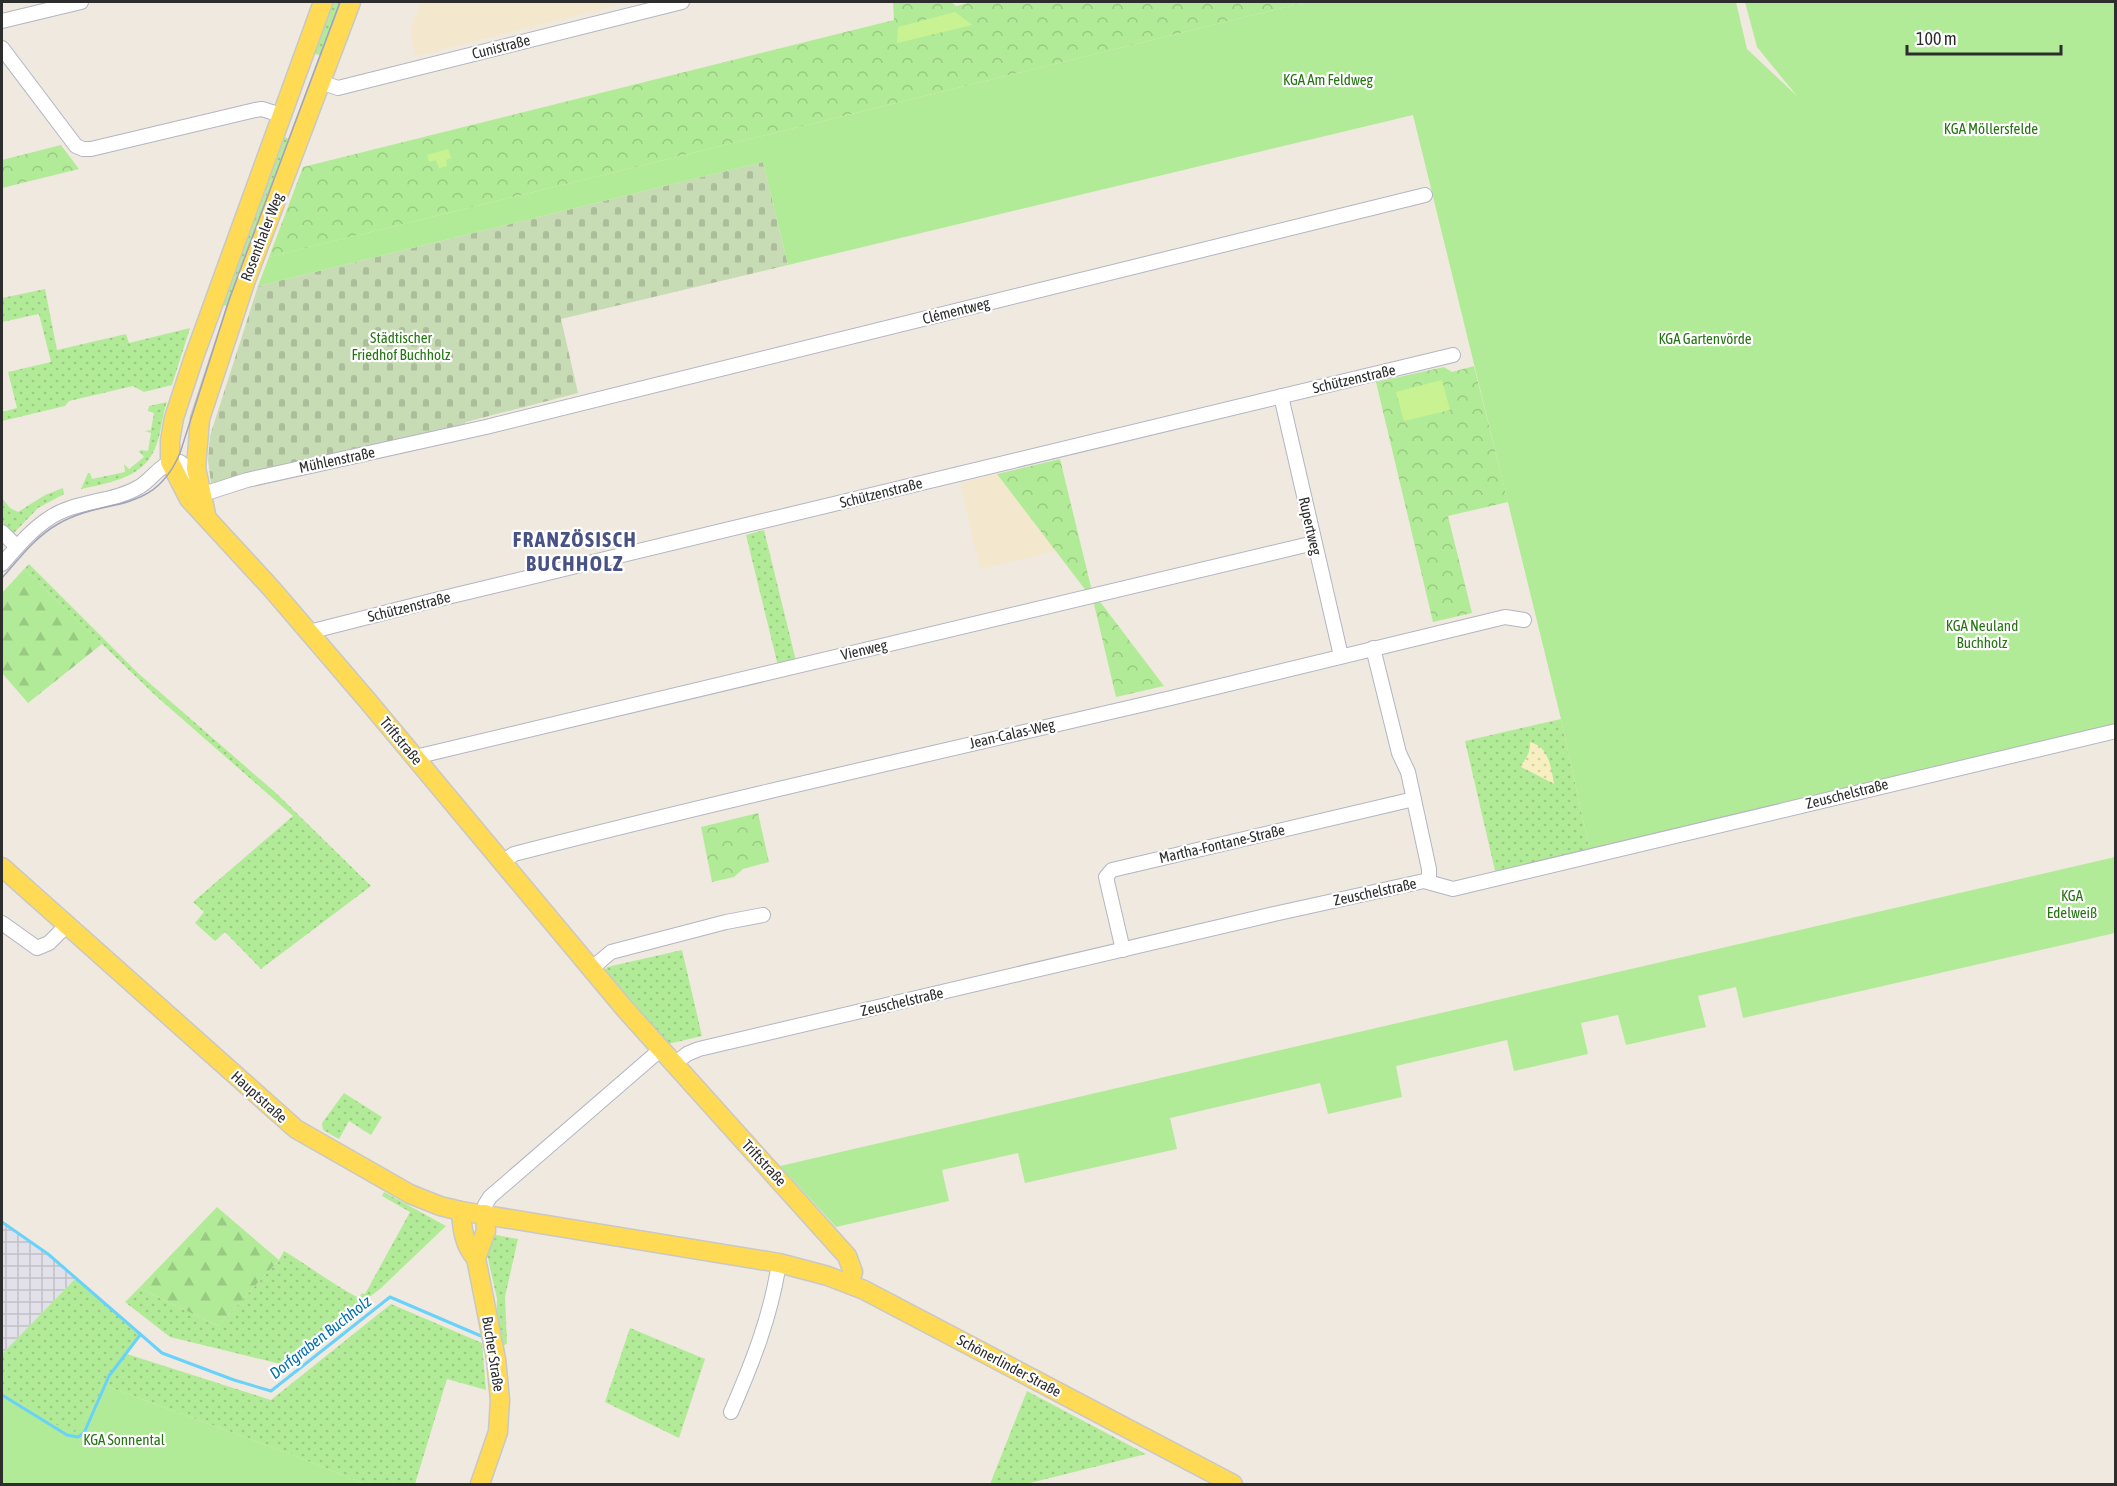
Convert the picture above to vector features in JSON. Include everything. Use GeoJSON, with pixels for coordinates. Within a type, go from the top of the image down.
{"type":"FeatureCollection","features":[{"type":"Feature","properties":{"kind":"main road","name":"Rosenthaler Weg"},"geometry":{"type":"LineString","coordinates":[[170,462],[170,441],[181,395],[240,226],[323,2]]}},
{"type":"Feature","properties":{"kind":"main road","name":"Rosenthaler Weg"},"geometry":{"type":"LineString","coordinates":[[196,490],[196,447],[201,419],[246,280],[351,2]]}},
{"type":"Feature","properties":{"kind":"main road"},"geometry":{"type":"LineString","coordinates":[[297,73],[320,82]]}},
{"type":"Feature","properties":{"kind":"main road"},"geometry":{"type":"LineString","coordinates":[[281,115],[305,124]]}},
{"type":"Feature","properties":{"kind":"main road","name":"Triftstraße"},"geometry":{"type":"LineString","coordinates":[[170,462],[196,490],[207,516],[309,632],[660,1050],[847,1256],[853,1272],[849,1284]]}},
{"type":"Feature","properties":{"kind":"main road","name":"Hauptstraße"},"geometry":{"type":"LineString","coordinates":[[2,867],[296,1129],[410,1194],[440,1206],[485,1214]]}},
{"type":"Feature","properties":{"kind":"main road","name":"Bucher Straße"},"geometry":{"type":"LineString","coordinates":[[461,1211],[462,1228],[469,1251],[476,1258],[496,1359],[500,1400],[498,1432],[480,1485]]}},
{"type":"Feature","properties":{"kind":"main road"},"geometry":{"type":"LineString","coordinates":[[476,1258],[486,1231],[485,1214]]}},
{"type":"Feature","properties":{"kind":"main road","name":"Schönerlinder Straße"},"geometry":{"type":"LineString","coordinates":[[485,1214],[779,1263],[806,1269],[849,1284],[1233,1485]]}},
{"type":"Feature","properties":{"kind":"street"},"geometry":{"type":"LineString","coordinates":[[2,21],[81,2]]}},
{"type":"Feature","properties":{"kind":"street","name":"Cunistraße"},"geometry":{"type":"LineString","coordinates":[[320,82],[338,88],[682,2]]}},
{"type":"Feature","properties":{"kind":"street"},"geometry":{"type":"LineString","coordinates":[[2,48],[76,146],[91,149],[255,110],[262,109],[281,115]]}},
{"type":"Feature","properties":{"kind":"street","name":"Clémentweg"},"geometry":{"type":"LineString","coordinates":[[486,427],[1425,195]]}},
{"type":"Feature","properties":{"kind":"street","name":"Schützenstraße"},"geometry":{"type":"LineString","coordinates":[[309,632],[1453,355]]}},
{"type":"Feature","properties":{"kind":"street","name":"Rupertweg"},"geometry":{"type":"LineString","coordinates":[[1281,396],[1341,656]]}},
{"type":"Feature","properties":{"kind":"street","name":"Mühlenstraße"},"geometry":{"type":"LineString","coordinates":[[196,490],[486,427]]}},
{"type":"Feature","properties":{"kind":"street"},"geometry":{"type":"LineString","coordinates":[[2,564],[36,529],[59,513],[93,501],[130,492],[149,481],[164,465],[170,462]]}},
{"type":"Feature","properties":{"kind":"street"},"geometry":{"type":"LineString","coordinates":[[2,532],[17,547]]}},
{"type":"Feature","properties":{"kind":"street","name":"Vienweg"},"geometry":{"type":"LineString","coordinates":[[415,757],[1314,543]]}},
{"type":"Feature","properties":{"kind":"street","name":"Jean-Calas-Weg"},"geometry":{"type":"LineString","coordinates":[[503,862],[514,854],[652,819],[1172,698],[1373,648],[1504,617],[1524,620]]}},
{"type":"Feature","properties":{"kind":"street"},"geometry":{"type":"LineString","coordinates":[[1373,648],[1399,753],[1408,772],[1430,882]]}},
{"type":"Feature","properties":{"kind":"street","name":"Zeuschelstraße"},"geometry":{"type":"LineString","coordinates":[[673,1065],[687,1054],[699,1049],[1274,914],[1424,881],[1446,889],[1453,889],[2115,731]]}},
{"type":"Feature","properties":{"kind":"street","name":"Martha-Fontane-Straße"},"geometry":{"type":"LineString","coordinates":[[1123,950],[1106,877],[1112,870],[1414,799]]}},
{"type":"Feature","properties":{"kind":"street"},"geometry":{"type":"LineString","coordinates":[[591,969],[611,952],[726,922],[763,915]]}},
{"type":"Feature","properties":{"kind":"street"},"geometry":{"type":"LineString","coordinates":[[2,923],[37,948],[49,943],[67,925]]}},
{"type":"Feature","properties":{"kind":"street"},"geometry":{"type":"LineString","coordinates":[[485,1214],[485,1205],[490,1197],[660,1050]]}},
{"type":"Feature","properties":{"kind":"street"},"geometry":{"type":"LineString","coordinates":[[731,1412],[764,1331],[779,1263]]}},
{"type":"Feature","properties":{"kind":"shaded area"},"geometry":{"type":"Polygon","coordinates":[[[420,2],[630,2],[416,56],[410,31],[420,2]]]}},
{"type":"Feature","properties":{"kind":"shaded area"},"geometry":{"type":"Polygon","coordinates":[[[997,474],[1056,551],[980,569],[960,483],[997,474]]]}},
{"type":"Feature","properties":{"kind":"shaded area"},"geometry":{"type":"Polygon","coordinates":[[[2,1222],[48,1254],[76,1278],[2,1354],[2,1222]]]}},
{"type":"Feature","properties":{"kind":"green space"},"geometry":{"type":"Polygon","coordinates":[[[328,2],[347,2],[326,58],[309,51],[328,2]]]}},
{"type":"Feature","properties":{"kind":"green space"},"geometry":{"type":"Polygon","coordinates":[[[893,2],[951,2],[956,6],[972,2],[1307,2],[269,257],[303,167],[894,20],[893,2]]]}},
{"type":"Feature","properties":{"kind":"green space"},"geometry":{"type":"Polygon","coordinates":[[[1307,2],[1736,2],[1747,49],[1797,96],[1757,47],[1745,2],[2115,2],[2115,727],[1590,851],[1561,719],[1413,115],[788,265],[763,162],[258,286],[269,257],[1307,2]]]}},
{"type":"Feature","properties":{"kind":"green space"},"geometry":{"type":"Polygon","coordinates":[[[955,12],[972,25],[897,43],[898,27],[955,12]]]}},
{"type":"Feature","properties":{"kind":"green space"},"geometry":{"type":"Polygon","coordinates":[[[278,134],[294,141],[233,308],[216,303],[278,134]]]}},
{"type":"Feature","properties":{"kind":"green space"},"geometry":{"type":"Polygon","coordinates":[[[61,145],[79,169],[2,188],[2,160],[61,145]]]}},
{"type":"Feature","properties":{"kind":"green space"},"geometry":{"type":"Polygon","coordinates":[[[448,149],[451,158],[446,160],[447,166],[439,168],[436,160],[429,162],[427,155],[448,149]]]}},
{"type":"Feature","properties":{"kind":"green space","name":"Städtischer Friedhof Buchholz"},"geometry":{"type":"Polygon","coordinates":[[[763,162],[788,265],[561,319],[578,393],[466,422],[463,427],[423,438],[211,483],[208,460],[210,436],[258,286],[763,162]]]}},
{"type":"Feature","properties":{"kind":"green space"},"geometry":{"type":"Polygon","coordinates":[[[45,289],[57,350],[126,334],[129,343],[190,328],[172,385],[144,392],[133,386],[69,401],[65,406],[2,421],[2,412],[17,408],[8,372],[51,362],[39,314],[2,322],[2,298],[45,289]]]}},
{"type":"Feature","properties":{"kind":"green space"},"geometry":{"type":"Polygon","coordinates":[[[1474,366],[1508,502],[1448,516],[1472,613],[1433,622],[1376,382],[1444,367],[1452,372],[1474,366]]]}},
{"type":"Feature","properties":{"kind":"green space"},"geometry":{"type":"Polygon","coordinates":[[[1442,380],[1450,410],[1404,421],[1396,392],[1442,380]]]}},
{"type":"Feature","properties":{"kind":"green space"},"geometry":{"type":"Polygon","coordinates":[[[167,402],[157,443],[145,464],[116,481],[81,489],[88,473],[92,479],[125,472],[124,464],[129,469],[144,457],[139,451],[148,451],[151,433],[145,431],[151,430],[154,413],[148,411],[149,406],[167,402]]]}},
{"type":"Feature","properties":{"kind":"green space"},"geometry":{"type":"Polygon","coordinates":[[[1060,459],[1092,591],[1087,592],[997,474],[1060,459]]]}},
{"type":"Feature","properties":{"kind":"green space"},"geometry":{"type":"Polygon","coordinates":[[[63,488],[64,494],[38,508],[11,536],[2,521],[2,498],[10,508],[18,512],[45,495],[63,488]]]}},
{"type":"Feature","properties":{"kind":"green space"},"geometry":{"type":"Polygon","coordinates":[[[764,530],[796,661],[778,666],[746,535],[764,530]]]}},
{"type":"Feature","properties":{"kind":"green space"},"geometry":{"type":"Polygon","coordinates":[[[29,564],[139,674],[276,793],[371,886],[261,969],[225,932],[215,941],[195,923],[204,912],[193,902],[293,816],[156,696],[24,569],[29,564]]]}},
{"type":"Feature","properties":{"kind":"green space"},"geometry":{"type":"Polygon","coordinates":[[[24,569],[102,644],[28,703],[2,673],[2,593],[24,569]]]}},
{"type":"Feature","properties":{"kind":"green space"},"geometry":{"type":"Polygon","coordinates":[[[1098,599],[1164,686],[1116,697],[1093,600],[1098,599]]]}},
{"type":"Feature","properties":{"kind":"green space"},"geometry":{"type":"Polygon","coordinates":[[[1561,719],[1590,851],[1496,875],[1465,741],[1561,719]],[[1530,751],[1521,767],[1554,783],[1530,751]]]}},
{"type":"Feature","properties":{"kind":"green space"},"geometry":{"type":"Polygon","coordinates":[[[758,813],[769,862],[743,869],[734,877],[712,882],[701,827],[758,813]]]}},
{"type":"Feature","properties":{"kind":"green space","name":"KGA Edelweiß"},"geometry":{"type":"Polygon","coordinates":[[[2115,857],[2115,933],[1743,1018],[1736,987],[1698,996],[1706,1027],[1626,1045],[1618,1015],[1581,1023],[1588,1054],[1514,1071],[1507,1040],[1396,1066],[1402,1097],[1328,1114],[1320,1083],[1170,1118],[1177,1149],[1025,1183],[1018,1153],[942,1170],[949,1201],[836,1227],[780,1166],[2115,857]]]}},
{"type":"Feature","properties":{"kind":"green space"},"geometry":{"type":"Polygon","coordinates":[[[682,950],[702,1036],[668,1044],[605,971],[607,967],[682,950]]]}},
{"type":"Feature","properties":{"kind":"green space"},"geometry":{"type":"Polygon","coordinates":[[[344,1093],[382,1117],[371,1135],[349,1121],[339,1139],[323,1130],[322,1123],[344,1093]]]}},
{"type":"Feature","properties":{"kind":"green space"},"geometry":{"type":"Polygon","coordinates":[[[384,1192],[446,1226],[380,1289],[281,1364],[170,1337],[125,1302],[139,1288],[218,1326],[279,1260],[284,1251],[359,1298],[362,1293],[365,1294],[410,1212],[382,1196],[384,1192]]]}},
{"type":"Feature","properties":{"kind":"green space"},"geometry":{"type":"Polygon","coordinates":[[[217,1207],[279,1260],[218,1326],[139,1288],[217,1207]]]}},
{"type":"Feature","properties":{"kind":"green space"},"geometry":{"type":"Polygon","coordinates":[[[496,1235],[518,1239],[505,1297],[507,1343],[505,1345],[500,1345],[496,1323],[497,1299],[487,1254],[491,1239],[496,1235]]]}},
{"type":"Feature","properties":{"kind":"green space"},"geometry":{"type":"Polygon","coordinates":[[[76,1278],[140,1335],[127,1354],[271,1400],[391,1304],[482,1343],[486,1390],[447,1379],[415,1484],[365,1484],[106,1386],[73,1436],[2,1390],[2,1354],[76,1278]]]}},
{"type":"Feature","properties":{"kind":"green space"},"geometry":{"type":"Polygon","coordinates":[[[630,1328],[705,1359],[679,1438],[605,1402],[630,1328]]]}},
{"type":"Feature","properties":{"kind":"green space","name":"KGA Sonnental"},"geometry":{"type":"Polygon","coordinates":[[[106,1386],[365,1484],[2,1484],[2,1390],[73,1435],[106,1386]]]}},
{"type":"Feature","properties":{"kind":"green space"},"geometry":{"type":"Polygon","coordinates":[[[1027,1391],[1146,1454],[1026,1484],[990,1484],[1027,1391]]]}},
{"type":"Feature","properties":{"kind":"sand"},"geometry":{"type":"Polygon","coordinates":[[[1530,742],[1541,748],[1548,758],[1554,784],[1520,766],[1528,756],[1530,742]]]}},
{"type":"Feature","properties":{"kind":"waterway","name":"Dorfgraben Buchholz"},"geometry":{"type":"LineString","coordinates":[[2,1222],[48,1254],[162,1353],[271,1391],[390,1297],[481,1336]]}},
{"type":"Feature","properties":{"kind":"waterway"},"geometry":{"type":"LineString","coordinates":[[2,1395],[67,1435],[78,1437],[84,1433],[109,1376],[140,1335]]}},
{"type":"Feature","properties":{"kind":"tram line"},"geometry":{"type":"LineString","coordinates":[[2,578],[21,556],[50,529],[76,516],[142,496],[156,487],[169,473],[180,453],[229,300],[340,2]]}},
{"type":"Feature","properties":{"kind":"district","name":"FRANZÖSISCH BUCHHOLZ"},"geometry":{"type":"Point","coordinates":[575,552]}},
{"type":"Feature","properties":{"kind":"park label","name":"KGA Am Feldweg"},"geometry":{"type":"Point","coordinates":[1328,80]}},
{"type":"Feature","properties":{"kind":"park label","name":"KGA Möllersfelde"},"geometry":{"type":"Point","coordinates":[1991,129]}},
{"type":"Feature","properties":{"kind":"park label","name":"KGA Gartenvörde"},"geometry":{"type":"Point","coordinates":[1705,339]}},
{"type":"Feature","properties":{"kind":"park label","name":"KGA Neuland Buchholz"},"geometry":{"type":"Point","coordinates":[1982,634]}}]}
